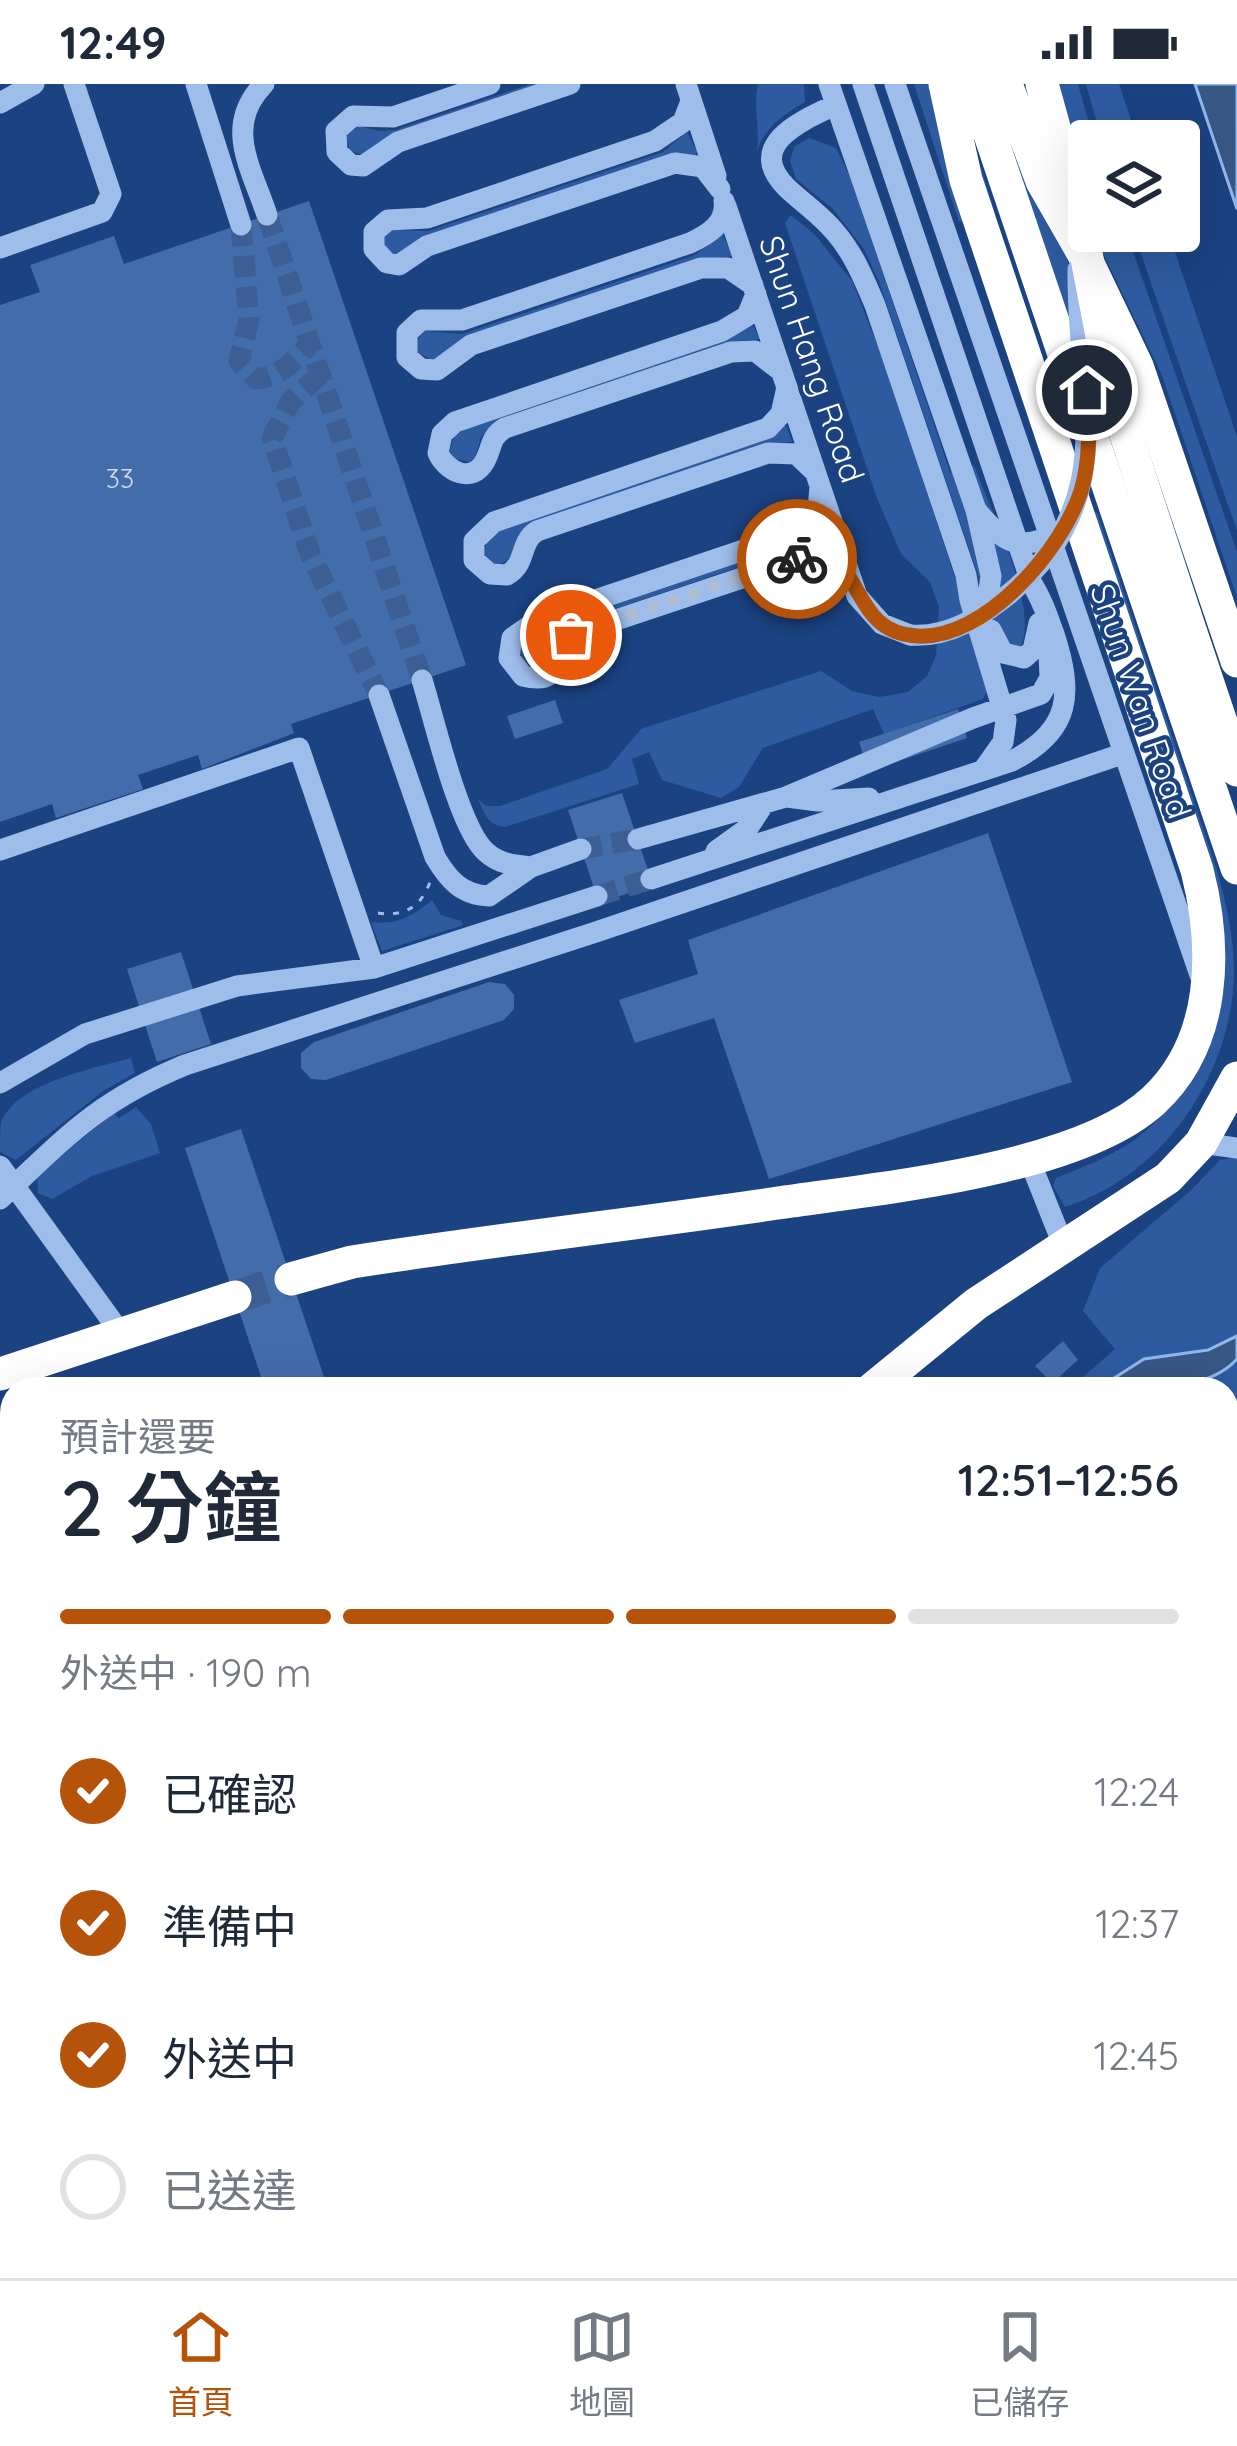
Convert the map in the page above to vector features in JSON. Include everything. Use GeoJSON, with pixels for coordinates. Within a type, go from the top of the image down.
{"type":"FeatureCollection","features":[{"type":"Feature","properties":{"kind":"highway"},"geometry":{"type":"LineString","coordinates":[[291,1279],[352,1262],[894,1186],[1029,1160],[1102,1135],[1156,1098],[1188,1053],[1206,999],[1210,937],[1197,870],[966,180],[945,84]]}},
{"type":"Feature","properties":{"kind":"highway"},"geometry":{"type":"LineString","coordinates":[[973,84],[1237,868]]}},
{"type":"Feature","properties":{"kind":"highway"},"geometry":{"type":"LineString","coordinates":[[1006,84],[1042,181],[1082,251],[1137,366],[1237,661]]}},
{"type":"Feature","properties":{"kind":"highway"},"geometry":{"type":"LineString","coordinates":[[1042,84],[1068,177]]}},
{"type":"Feature","properties":{"kind":"highway"},"geometry":{"type":"LineString","coordinates":[[1086,252],[1114,398],[1237,770]]}},
{"type":"Feature","properties":{"kind":"highway"},"geometry":{"type":"LineString","coordinates":[[887,1377],[976,1304],[1168,1178],[1201,1143],[1237,1078]]}},
{"type":"Feature","properties":{"kind":"highway"},"geometry":{"type":"LineString","coordinates":[[0,1374],[235,1298]]}},
{"type":"Feature","properties":{"kind":"lane"},"geometry":{"type":"LineString","coordinates":[[0,103],[34,84]]}},
{"type":"Feature","properties":{"kind":"lane"},"geometry":{"type":"LineString","coordinates":[[0,248],[102,212],[109,204],[111,194],[74,84]]}},
{"type":"Feature","properties":{"kind":"lane"},"geometry":{"type":"LineString","coordinates":[[196,84],[241,224]]}},
{"type":"Feature","properties":{"kind":"lane"},"geometry":{"type":"LineString","coordinates":[[490,84],[393,117],[346,119],[336,131],[338,152],[351,165],[363,166],[393,144],[570,84]]}},
{"type":"Feature","properties":{"kind":"lane"},"geometry":{"type":"LineString","coordinates":[[638,839],[786,797],[1041,694],[1047,687],[1052,669],[1031,582],[863,84]]}},
{"type":"Feature","properties":{"kind":"lane","name":"Shun Wan Road"},"geometry":{"type":"LineString","coordinates":[[895,84],[1206,999]]}},
{"type":"Feature","properties":{"kind":"lane"},"geometry":{"type":"LineString","coordinates":[[258,87],[243,110],[241,127],[268,215]]}},
{"type":"Feature","properties":{"kind":"lane"},"geometry":{"type":"LineString","coordinates":[[687,88],[682,122],[656,141],[427,218],[388,220],[374,232],[374,249],[387,263],[404,264],[427,246],[675,163],[703,167],[722,195],[725,212],[720,222],[690,243],[462,320],[421,320],[407,333],[406,357],[421,369],[437,370],[471,345],[701,268],[728,268],[754,289],[747,316],[722,331],[455,422],[439,440],[440,458],[457,473],[476,471],[484,463],[490,440],[505,428],[731,352],[761,353],[784,379],[782,414],[768,428],[494,522],[474,541],[474,560],[490,574],[507,575],[520,564],[525,542],[537,531],[768,453],[796,454],[818,479],[818,511],[794,533],[539,620],[512,638],[509,658],[523,676],[546,676],[556,668],[561,645],[571,635],[799,559],[828,558],[850,575]]}},
{"type":"Feature","properties":{"kind":"lane","name":"Shun Hang Road"},"geometry":{"type":"LineString","coordinates":[[687,88],[850,575],[861,603],[891,629],[910,635],[941,633],[986,611],[1035,568],[1062,532],[1081,492],[1089,440],[1077,301],[1078,252]]}},
{"type":"Feature","properties":{"kind":"lane"},"geometry":{"type":"LineString","coordinates":[[986,611],[991,576],[976,510],[830,91],[782,134],[774,150],[774,167],[782,183],[837,233],[864,279],[966,575],[1003,653],[1016,658],[1028,655],[1039,623]]}},
{"type":"Feature","properties":{"kind":"lane"},"geometry":{"type":"LineString","coordinates":[[976,510],[1011,542],[1030,544],[1062,532]]}},
{"type":"Feature","properties":{"kind":"lane"},"geometry":{"type":"LineString","coordinates":[[966,575],[1007,729],[1004,742],[984,769]]}},
{"type":"Feature","properties":{"kind":"lane"},"geometry":{"type":"LineString","coordinates":[[651,879],[1033,750],[1051,734],[1063,710],[1066,678],[1041,598],[1031,582]]}},
{"type":"Feature","properties":{"kind":"lane"},"geometry":{"type":"LineString","coordinates":[[422,680],[469,829],[478,844],[505,864],[531,867]]}},
{"type":"Feature","properties":{"kind":"lane"},"geometry":{"type":"LineString","coordinates":[[379,695],[435,856],[447,877],[476,896],[489,896],[531,867],[581,849]]}},
{"type":"Feature","properties":{"kind":"lane"},"geometry":{"type":"LineString","coordinates":[[0,850],[299,748],[374,966],[396,994]]}},
{"type":"Feature","properties":{"kind":"lane"},"geometry":{"type":"LineString","coordinates":[[8,1192],[87,1117],[142,1083],[1122,754]]}},
{"type":"Feature","properties":{"kind":"lane"},"geometry":{"type":"LineString","coordinates":[[786,797],[818,801],[899,796]]}},
{"type":"Feature","properties":{"kind":"lane"},"geometry":{"type":"LineString","coordinates":[[690,867],[748,828],[763,805]]}},
{"type":"Feature","properties":{"kind":"lane"},"geometry":{"type":"LineString","coordinates":[[0,1083],[86,1034],[237,986],[374,966],[597,896]]}},
{"type":"Feature","properties":{"kind":"lane"},"geometry":{"type":"LineString","coordinates":[[372,1002],[374,966]]}},
{"type":"Feature","properties":{"kind":"lane"},"geometry":{"type":"LineString","coordinates":[[1201,1143],[1237,1148]]}},
{"type":"Feature","properties":{"kind":"lane"},"geometry":{"type":"LineString","coordinates":[[1029,1160],[1064,1246]]}},
{"type":"Feature","properties":{"kind":"lane"},"geometry":{"type":"LineString","coordinates":[[0,1166],[8,1192],[122,1335]]}},
{"type":"Feature","properties":{"kind":"path"},"geometry":{"type":"LineString","coordinates":[[351,897],[380,914],[406,912],[422,900],[435,856]]}},
{"type":"Feature","properties":{"kind":"shaded area"},"geometry":{"type":"Polygon","coordinates":[[[531,84],[551,84],[363,155],[350,151],[346,136],[359,126],[395,130],[531,84]]]}},
{"type":"Feature","properties":{"kind":"shaded area"},"geometry":{"type":"Polygon","coordinates":[[[758,84],[804,84],[805,102],[776,122],[757,151],[756,101],[758,84]]]}},
{"type":"Feature","properties":{"kind":"shaded area"},"geometry":{"type":"Polygon","coordinates":[[[914,84],[955,84],[994,210],[959,222],[914,84]]]}},
{"type":"Feature","properties":{"kind":"shaded area"},"geometry":{"type":"Polygon","coordinates":[[[987,84],[1066,249],[1082,367],[987,84]]]}},
{"type":"Feature","properties":{"kind":"shaded area"},"geometry":{"type":"Polygon","coordinates":[[[1028,84],[1078,84],[1088,120],[1068,120],[1068,176],[1028,84]]]}},
{"type":"Feature","properties":{"kind":"shaded area"},"geometry":{"type":"Polygon","coordinates":[[[1086,84],[1119,84],[1131,120],[1096,120],[1086,84]]]}},
{"type":"Feature","properties":{"kind":"shaded area"},"geometry":{"type":"Polygon","coordinates":[[[1195,84],[1237,84],[1237,209],[1195,84]]]}},
{"type":"Feature","properties":{"kind":"shaded area"},"geometry":{"type":"Polygon","coordinates":[[[687,132],[695,155],[677,155],[390,257],[380,241],[388,230],[428,231],[663,152],[687,132]]]}},
{"type":"Feature","properties":{"kind":"shaded area"},"geometry":{"type":"Polygon","coordinates":[[[809,138],[836,148],[851,179],[950,472],[974,465],[1019,585],[1025,631],[1020,648],[1009,646],[998,635],[864,249],[832,208],[796,179],[790,161],[794,147],[809,138]]]}},
{"type":"Feature","properties":{"kind":"shaded area"},"geometry":{"type":"Polygon","coordinates":[[[791,215],[815,235],[852,281],[965,607],[987,691],[983,699],[884,734],[873,709],[763,748],[739,787],[721,798],[662,780],[649,752],[632,759],[639,784],[505,827],[494,824],[478,799],[486,806],[500,806],[607,769],[641,729],[821,671],[852,691],[879,697],[908,692],[927,676],[936,656],[939,607],[930,582],[901,554],[877,498],[785,223],[791,215]]]}},
{"type":"Feature","properties":{"kind":"shaded area"},"geometry":{"type":"Polygon","coordinates":[[[722,234],[729,257],[709,258],[457,343],[432,360],[416,352],[415,342],[425,331],[462,334],[695,255],[722,234]]]}},
{"type":"Feature","properties":{"kind":"shaded area"},"geometry":{"type":"Polygon","coordinates":[[[1102,252],[1133,252],[1237,552],[1237,598],[1162,375],[1102,252]]]}},
{"type":"Feature","properties":{"kind":"shaded area"},"geometry":{"type":"Polygon","coordinates":[[[1140,252],[1175,252],[1237,437],[1237,531],[1140,252]]]}},
{"type":"Feature","properties":{"kind":"shaded area"},"geometry":{"type":"Polygon","coordinates":[[[753,326],[760,339],[737,341],[492,425],[469,462],[454,459],[450,451],[454,436],[470,425],[753,326]]]}},
{"type":"Feature","properties":{"kind":"shaded area"},"geometry":{"type":"Polygon","coordinates":[[[786,425],[792,442],[773,443],[527,526],[503,563],[496,565],[485,555],[493,535],[505,527],[768,439],[786,425]]]}},
{"type":"Feature","properties":{"kind":"shaded area"},"geometry":{"type":"Polygon","coordinates":[[[1097,512],[1217,870],[1234,971],[1221,1047],[1186,1116],[1133,1171],[1065,1207],[1053,1186],[1056,1178],[1117,1151],[1156,1121],[1182,1084],[1218,1006],[1091,514],[1097,512]]]}},
{"type":"Feature","properties":{"kind":"shaded area"},"geometry":{"type":"Polygon","coordinates":[[[819,525],[826,545],[804,545],[567,625],[553,634],[545,662],[537,668],[528,667],[519,654],[523,642],[540,630],[795,544],[819,525]]]}},
{"type":"Feature","properties":{"kind":"shaded area"},"geometry":{"type":"Polygon","coordinates":[[[432,900],[441,915],[463,925],[382,951],[371,922],[404,918],[432,900]]]}},
{"type":"Feature","properties":{"kind":"shaded area"},"geometry":{"type":"Polygon","coordinates":[[[131,1058],[135,1073],[103,1091],[16,1160],[0,1152],[1,1123],[22,1097],[58,1079],[131,1058]]]}},
{"type":"Feature","properties":{"kind":"shaded area"},"geometry":{"type":"Polygon","coordinates":[[[136,1107],[151,1124],[160,1153],[92,1176],[52,1199],[38,1193],[37,1175],[114,1113],[119,1118],[136,1107]]]}},
{"type":"Feature","properties":{"kind":"shaded area"},"geometry":{"type":"Polygon","coordinates":[[[1237,1157],[1237,1377],[1083,1377],[1115,1349],[1083,1311],[1100,1268],[1220,1160],[1237,1157]]]}},
{"type":"Feature","properties":{"kind":"shaded area"},"geometry":{"type":"Polygon","coordinates":[[[1237,1336],[1237,1359],[1210,1377],[1116,1377],[1144,1359],[1208,1350],[1237,1336]]]}},
{"type":"Feature","properties":{"kind":"building"},"geometry":{"type":"Polygon","coordinates":[[[309,201],[466,665],[291,724],[294,733],[202,769],[198,755],[138,775],[143,789],[56,818],[52,804],[0,822],[0,305],[40,292],[30,265],[114,236],[124,264],[309,201]]]}},
{"type":"Feature","properties":{"kind":"building"},"geometry":{"type":"Polygon","coordinates":[[[555,700],[563,723],[515,739],[507,716],[555,700]]]}},
{"type":"Feature","properties":{"kind":"building"},"geometry":{"type":"Polygon","coordinates":[[[958,709],[967,738],[869,771],[859,742],[958,709]]]}},
{"type":"Feature","properties":{"kind":"building"},"geometry":{"type":"Polygon","coordinates":[[[622,793],[653,885],[599,903],[568,810],[622,793]]]}},
{"type":"Feature","properties":{"kind":"building"},"geometry":{"type":"Polygon","coordinates":[[[988,833],[1072,1082],[769,1179],[714,1018],[635,1043],[619,1000],[698,974],[688,940],[988,833]]]}},
{"type":"Feature","properties":{"kind":"building"},"geometry":{"type":"Polygon","coordinates":[[[181,952],[211,1044],[157,1062],[127,969],[181,952]]]}},
{"type":"Feature","properties":{"kind":"building"},"geometry":{"type":"Polygon","coordinates":[[[489,982],[505,984],[514,995],[514,1009],[504,1020],[326,1080],[311,1079],[301,1068],[301,1053],[314,1042],[489,982]]]}},
{"type":"Feature","properties":{"kind":"building"},"geometry":{"type":"Polygon","coordinates":[[[241,1129],[324,1377],[261,1377],[185,1148],[241,1129]]]}},
{"type":"Feature","properties":{"kind":"building"},"geometry":{"type":"Polygon","coordinates":[[[1063,1341],[1078,1360],[1059,1377],[1046,1377],[1035,1366],[1063,1341]]]}},
{"type":"Feature","properties":{"kind":"tunnel"},"geometry":{"type":"LineString","coordinates":[[267,215],[422,680]]}},
{"type":"Feature","properties":{"kind":"tunnel"},"geometry":{"type":"LineString","coordinates":[[241,225],[249,319],[239,361],[256,379],[265,378],[286,367],[310,344]]}},
{"type":"Feature","properties":{"kind":"tunnel"},"geometry":{"type":"LineString","coordinates":[[320,375],[291,401],[272,438],[311,556],[379,695]]}},
{"type":"Feature","properties":{"kind":"tunnel"},"geometry":{"type":"LineString","coordinates":[[581,849],[638,839]]}},
{"type":"Feature","properties":{"kind":"tunnel"},"geometry":{"type":"LineString","coordinates":[[597,896],[651,879]]}},
{"type":"Feature","properties":{"kind":"tunnel"},"geometry":{"type":"LineString","coordinates":[[235,1297],[291,1279]]}},
{"type":"Feature","properties":{"kind":"way so far"},"geometry":{"type":"LineString","coordinates":[[571,635],[797,559]]}},
{"type":"Feature","properties":{"kind":"route"},"geometry":{"type":"LineString","coordinates":[[797,559],[817,556],[838,562],[872,616],[900,632],[932,635],[973,620],[1020,585],[1072,512],[1088,458],[1087,390]]}}]}
